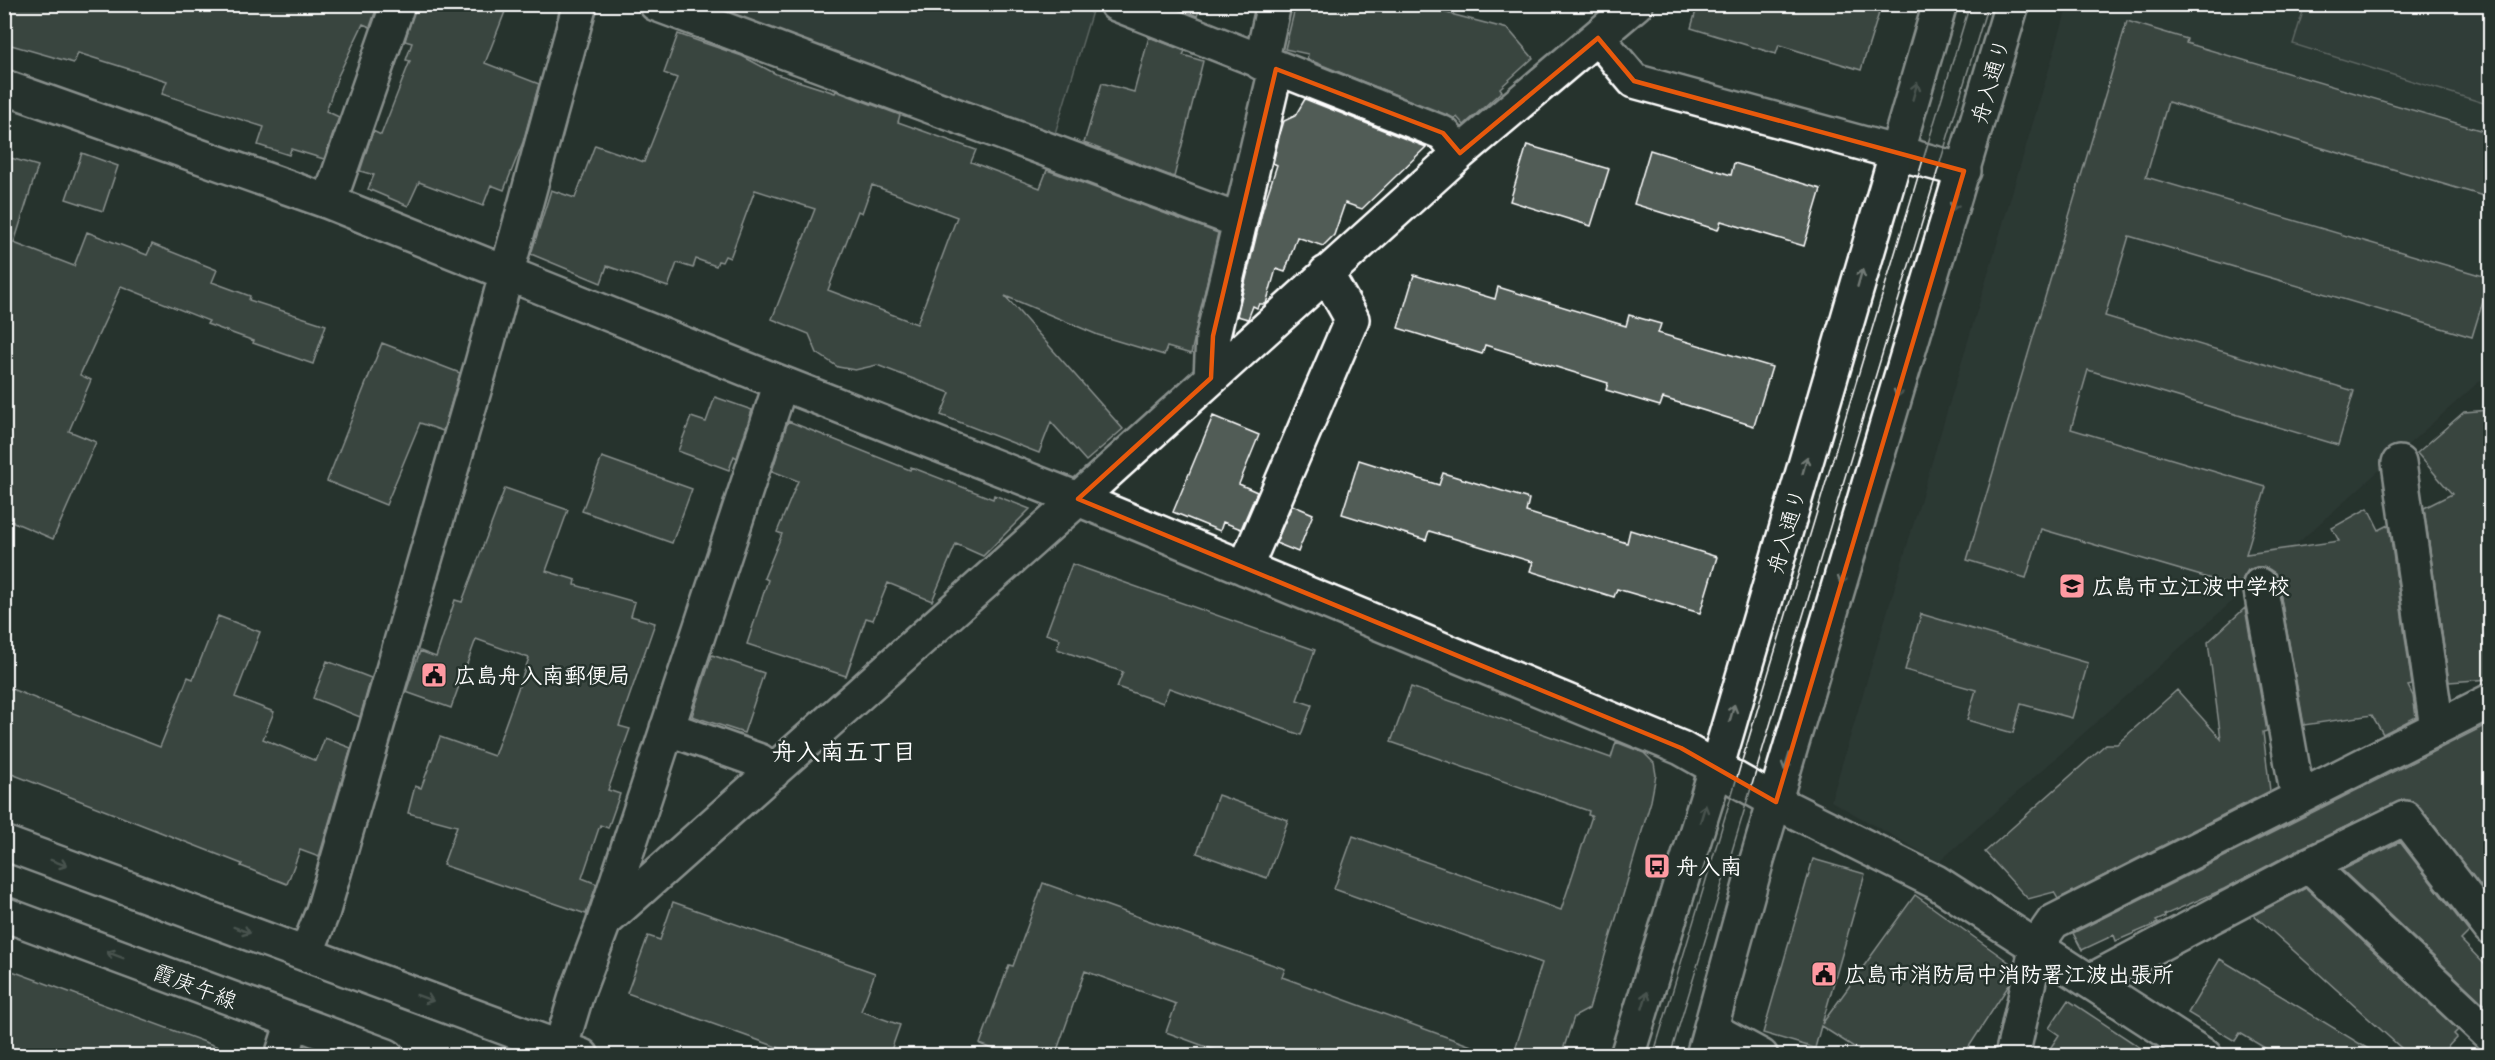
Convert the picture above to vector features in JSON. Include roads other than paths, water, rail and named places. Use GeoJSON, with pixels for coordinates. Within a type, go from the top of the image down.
{"type":"FeatureCollection","features":[{"type":"Feature","properties":{"kind":"street"},"geometry":{"type":"LineString","coordinates":[[329,202],[398,4]]}},
{"type":"Feature","properties":{"kind":"street"},"geometry":{"type":"LineString","coordinates":[[306,954],[323,911],[507,274],[580,4]]}},
{"type":"Feature","properties":{"kind":"street"},"geometry":{"type":"LineString","coordinates":[[656,4],[1239,221]]}},
{"type":"Feature","properties":{"kind":"street"},"geometry":{"type":"LineString","coordinates":[[1116,4],[1268,66],[1443,133],[1460,153]]}},
{"type":"Feature","properties":{"kind":"street"},"geometry":{"type":"LineString","coordinates":[[1211,378],[1213,336],[1239,221],[1268,66],[1274,4]]}},
{"type":"Feature","properties":{"kind":"street"},"geometry":{"type":"LineString","coordinates":[[604,922],[1078,499],[1460,153],[1636,4]]}},
{"type":"Feature","properties":{"kind":"street","name":"舟入通り"},"geometry":{"type":"LineString","coordinates":[[1628,1056],[1716,769],[1940,4]]}},
{"type":"Feature","properties":{"kind":"street","name":"舟入通り"},"geometry":{"type":"LineString","coordinates":[[1707,1042],[2012,4]]}},
{"type":"Feature","properties":{"kind":"street"},"geometry":{"type":"LineString","coordinates":[[1598,38],[1634,81],[1964,171]]}},
{"type":"Feature","properties":{"kind":"street"},"geometry":{"type":"LineString","coordinates":[[4,87],[329,202],[781,384],[1078,499],[1681,748],[1776,802],[1936,882],[2092,980],[2205,1056]]}},
{"type":"Feature","properties":{"kind":"street"},"geometry":{"type":"LineString","coordinates":[[1245,568],[1352,319],[1326,273]]}},
{"type":"Feature","properties":{"kind":"street"},"geometry":{"type":"LineString","coordinates":[[4,843],[567,1053],[577,993],[604,922],[781,384]]}},
{"type":"Feature","properties":{"kind":"street"},"geometry":{"type":"LineString","coordinates":[[2399,463],[2438,729]]}},
{"type":"Feature","properties":{"kind":"street"},"geometry":{"type":"LineString","coordinates":[[2260,585],[2298,798]]}},
{"type":"Feature","properties":{"kind":"street"},"geometry":{"type":"LineString","coordinates":[[2012,1056],[2037,945],[2053,921],[2490,701]]}},
{"type":"Feature","properties":{"kind":"street"},"geometry":{"type":"LineString","coordinates":[[667,728],[760,761],[773,772]]}},
{"type":"Feature","properties":{"kind":"street"},"geometry":{"type":"LineString","coordinates":[[2092,980],[2309,865],[2405,818],[2490,928]]}},
{"type":"Feature","properties":{"kind":"street"},"geometry":{"type":"LineString","coordinates":[[2309,865],[2490,1035]]}},
{"type":"Feature","properties":{"kind":"street","name":"霞庚午線"},"geometry":{"type":"LineString","coordinates":[[4,914],[387,1056]]}},
{"type":"Feature","properties":{"kind":"street"},"geometry":{"type":"LineString","coordinates":[[282,1056],[292,1022]]}},
{"type":"Feature","properties":{"kind":"street"},"geometry":{"type":"LineString","coordinates":[[1707,1042],[1761,1056]]}},
{"type":"Feature","properties":{"kind":"street"},"geometry":{"type":"LineString","coordinates":[[2488,1056],[2490,1051]]}},
{"type":"Feature","properties":{"kind":"tram line"},"geometry":{"type":"LineString","coordinates":[[1653,1056],[1970,4]]}},
{"type":"Feature","properties":{"kind":"tram line"},"geometry":{"type":"LineString","coordinates":[[1670,1056],[1988,4]]}},
{"type":"Feature","properties":{"kind":"place","name":"広島市立江波中学校"},"geometry":{"type":"Point","coordinates":[2072,586]}},
{"type":"Feature","properties":{"kind":"place","name":"広島舟入南郵便局"},"geometry":{"type":"Point","coordinates":[434,675]}},
{"type":"Feature","properties":{"kind":"place","name":"舟入南"},"geometry":{"type":"Point","coordinates":[1657,866]}},
{"type":"Feature","properties":{"kind":"place","name":"広島市消防局中消防署江波出張所"},"geometry":{"type":"Point","coordinates":[1824,974]}},
{"type":"Feature","properties":{"kind":"district","name":"舟入南五丁目"},"geometry":{"type":"Point","coordinates":[844,751]}}]}
